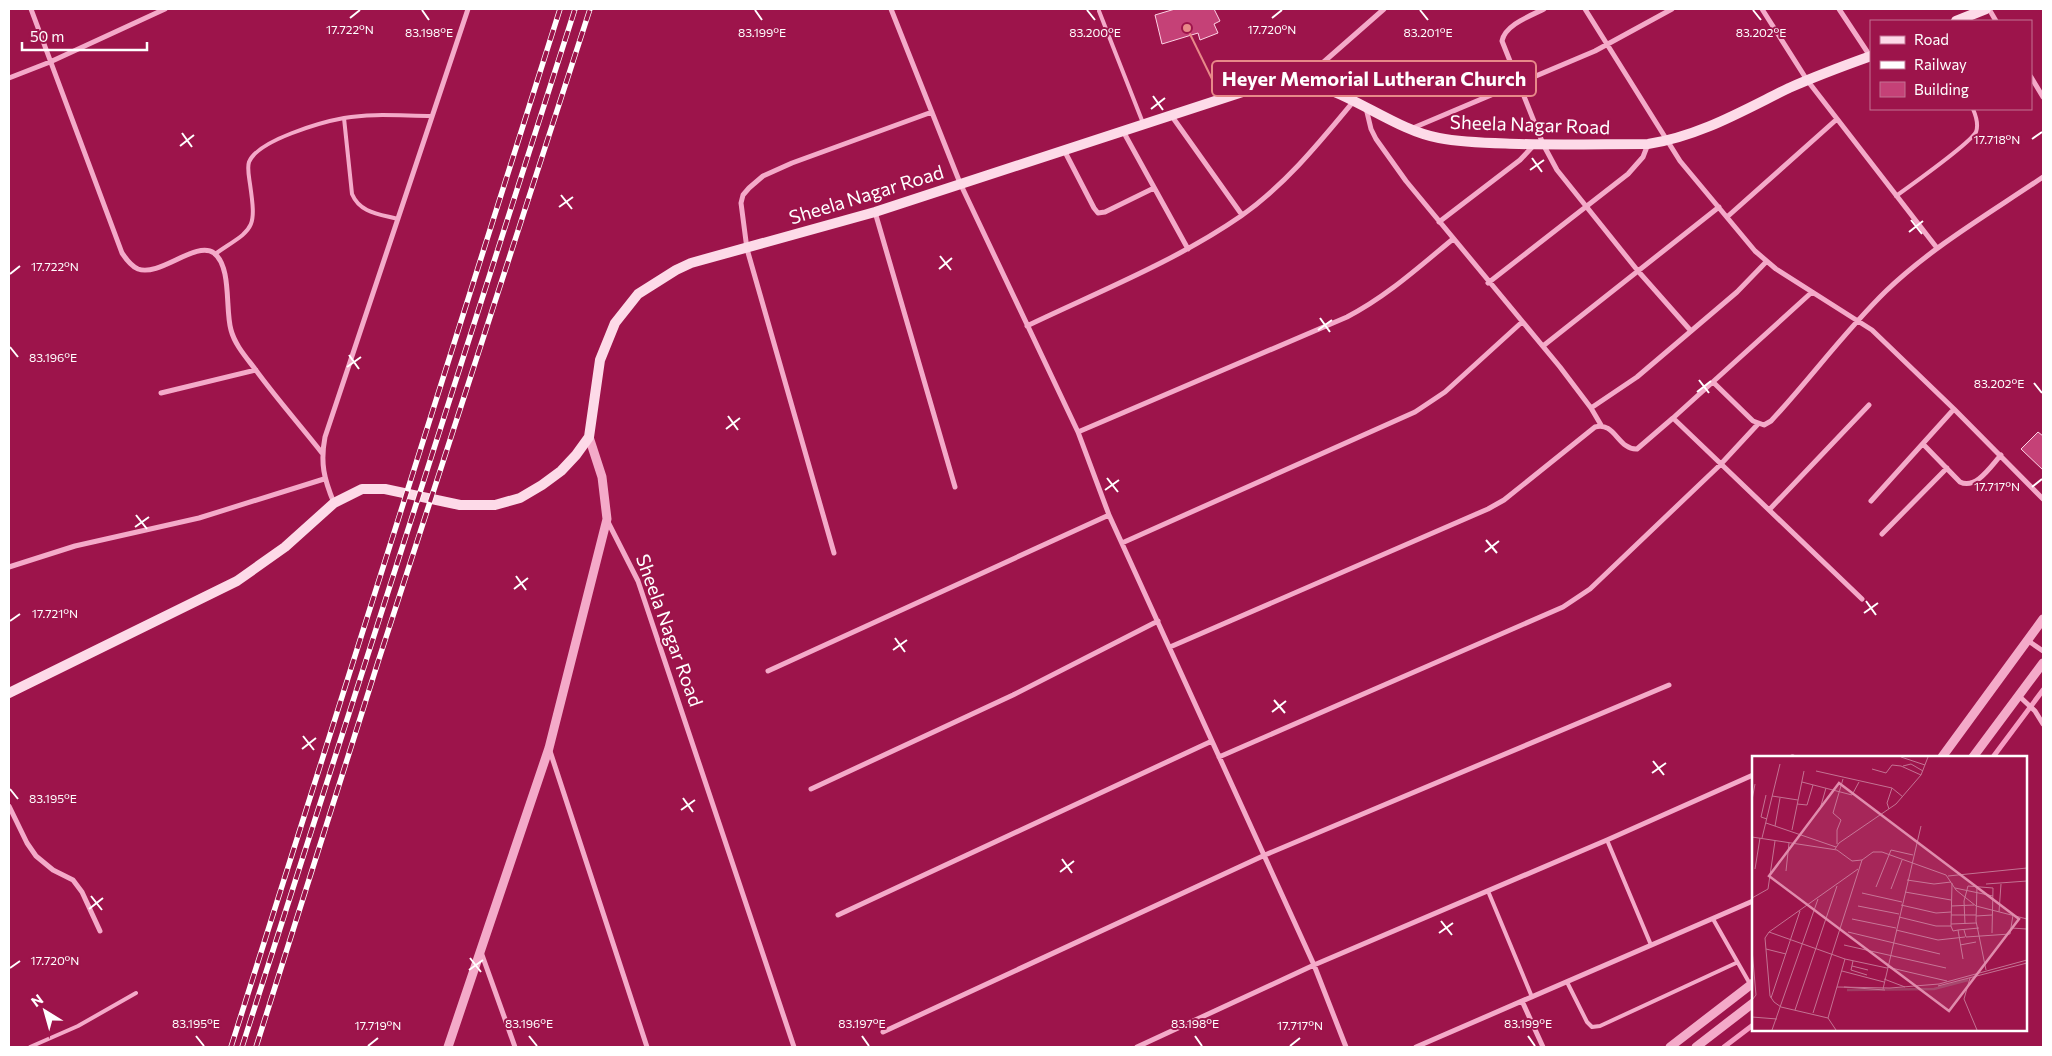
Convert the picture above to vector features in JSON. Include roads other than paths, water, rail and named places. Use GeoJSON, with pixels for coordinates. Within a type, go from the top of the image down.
{"type":"FeatureCollection","features":[{"type":"Feature","properties":{"kind":"main road"},"geometry":{"type":"LineString","coordinates":[[1959,20],[1988,9]]}},
{"type":"Feature","properties":{"kind":"main road","name":"Sheela Nagar Road"},"geometry":{"type":"LineString","coordinates":[[589,437],[600,360],[615,322],[638,294],[676,270],[691,263],[875,212],[1264,85],[1283,81],[1301,82],[1331,91],[1410,130],[1437,138],[1465,142],[1648,144],[1666,141],[1706,127],[1807,80],[1870,56]]}},
{"type":"Feature","properties":{"kind":"main road"},"geometry":{"type":"LineString","coordinates":[[9,693],[238,581],[285,547],[334,502],[362,489],[385,489],[460,505],[496,505],[520,498],[561,471],[589,437]]}},
{"type":"Feature","properties":{"kind":"street"},"geometry":{"type":"LineString","coordinates":[[31,9],[122,253],[128,262],[137,268],[145,270],[195,252],[208,250],[215,254],[222,263],[225,272],[230,329],[240,350],[322,453]]}},
{"type":"Feature","properties":{"kind":"street"},"geometry":{"type":"LineString","coordinates":[[9,78],[50,62],[165,9]]}},
{"type":"Feature","properties":{"kind":"street"},"geometry":{"type":"LineString","coordinates":[[334,502],[324,479],[322,453],[324,437],[468,9]]}},
{"type":"Feature","properties":{"kind":"street"},"geometry":{"type":"LineString","coordinates":[[891,9],[960,183],[1078,432],[1109,515],[1314,965],[1346,1047]]}},
{"type":"Feature","properties":{"kind":"street"},"geometry":{"type":"LineString","coordinates":[[1301,82],[1384,9]]}},
{"type":"Feature","properties":{"kind":"street"},"geometry":{"type":"LineString","coordinates":[[1544,9],[1509,29],[1503,35],[1502,41],[1520,83],[1539,144],[1586,206],[1690,331]]}},
{"type":"Feature","properties":{"kind":"street"},"geometry":{"type":"LineString","coordinates":[[1584,9],[1666,141],[1766,262],[1859,320],[1884,340],[2043,499]]}},
{"type":"Feature","properties":{"kind":"street"},"geometry":{"type":"LineString","coordinates":[[1410,130],[1607,45],[1672,9]]}},
{"type":"Feature","properties":{"kind":"street"},"geometry":{"type":"LineString","coordinates":[[1762,9],[1807,80],[1937,248]]}},
{"type":"Feature","properties":{"kind":"street"},"geometry":{"type":"LineString","coordinates":[[1839,9],[1870,56]]}},
{"type":"Feature","properties":{"kind":"street"},"geometry":{"type":"LineString","coordinates":[[1988,9],[1995,20]]}},
{"type":"Feature","properties":{"kind":"street"},"geometry":{"type":"LineString","coordinates":[[2032,79],[2043,98]]}},
{"type":"Feature","properties":{"kind":"street"},"geometry":{"type":"LineString","coordinates":[[1027,326],[1188,249],[1242,215],[1308,157],[1353,102]]}},
{"type":"Feature","properties":{"kind":"street"},"geometry":{"type":"LineString","coordinates":[[1366,108],[1371,129],[1376,139],[1406,181],[1488,283],[1543,346],[1602,425]]}},
{"type":"Feature","properties":{"kind":"street"},"geometry":{"type":"LineString","coordinates":[[834,553],[747,249],[741,203],[749,188],[763,176],[792,163],[932,112]]}},
{"type":"Feature","properties":{"kind":"street"},"geometry":{"type":"LineString","coordinates":[[1171,115],[1242,215]]}},
{"type":"Feature","properties":{"kind":"street"},"geometry":{"type":"LineString","coordinates":[[1727,217],[1837,119]]}},
{"type":"Feature","properties":{"kind":"street"},"geometry":{"type":"LineString","coordinates":[[1122,131],[1188,249]]}},
{"type":"Feature","properties":{"kind":"street"},"geometry":{"type":"LineString","coordinates":[[1439,222],[1539,144]]}},
{"type":"Feature","properties":{"kind":"street"},"geometry":{"type":"LineString","coordinates":[[1488,283],[1628,174],[1643,157],[1648,144]]}},
{"type":"Feature","properties":{"kind":"street"},"geometry":{"type":"LineString","coordinates":[[1064,149],[1098,213],[1105,212],[1154,188]]}},
{"type":"Feature","properties":{"kind":"street"},"geometry":{"type":"LineString","coordinates":[[1713,382],[1758,424],[1764,425],[1771,421],[1885,292],[1937,248],[2043,177]]}},
{"type":"Feature","properties":{"kind":"street"},"geometry":{"type":"LineString","coordinates":[[1543,346],[1719,207]]}},
{"type":"Feature","properties":{"kind":"street"},"geometry":{"type":"LineString","coordinates":[[875,212],[955,488]]}},
{"type":"Feature","properties":{"kind":"street"},"geometry":{"type":"LineString","coordinates":[[1078,432],[1367,307],[1453,239]]}},
{"type":"Feature","properties":{"kind":"street"},"geometry":{"type":"LineString","coordinates":[[1591,408],[1626,386],[1737,292],[1766,262]]}},
{"type":"Feature","properties":{"kind":"street"},"geometry":{"type":"LineString","coordinates":[[1170,647],[1488,509],[1504,500],[1595,427],[1602,425],[1610,428],[1626,446],[1631,449],[1637,449],[1812,292]]}},
{"type":"Feature","properties":{"kind":"street"},"geometry":{"type":"LineString","coordinates":[[1122,543],[1415,412],[1445,392],[1522,322]]}},
{"type":"Feature","properties":{"kind":"street"},"geometry":{"type":"LineString","coordinates":[[161,393],[256,370]]}},
{"type":"Feature","properties":{"kind":"street"},"geometry":{"type":"LineString","coordinates":[[1768,510],[1869,405]]}},
{"type":"Feature","properties":{"kind":"street"},"geometry":{"type":"LineString","coordinates":[[1871,501],[1954,409]]}},
{"type":"Feature","properties":{"kind":"street"},"geometry":{"type":"LineString","coordinates":[[1673,418],[1862,599]]}},
{"type":"Feature","properties":{"kind":"street"},"geometry":{"type":"LineString","coordinates":[[1219,757],[1563,607],[1577,599],[1590,589],[1720,465],[1758,424]]}},
{"type":"Feature","properties":{"kind":"street","name":"Sheela Nagar Road"},"geometry":{"type":"LineString","coordinates":[[589,437],[602,477],[607,519],[638,581],[794,1047]]}},
{"type":"Feature","properties":{"kind":"street"},"geometry":{"type":"LineString","coordinates":[[1923,444],[1960,482],[1966,485],[1978,480],[2001,455]]}},
{"type":"Feature","properties":{"kind":"street"},"geometry":{"type":"LineString","coordinates":[[1882,534],[1946,468]]}},
{"type":"Feature","properties":{"kind":"street"},"geometry":{"type":"LineString","coordinates":[[9,567],[75,546],[199,518],[324,479]]}},
{"type":"Feature","properties":{"kind":"street"},"geometry":{"type":"LineString","coordinates":[[768,671],[1109,515]]}},
{"type":"Feature","properties":{"kind":"street"},"geometry":{"type":"LineString","coordinates":[[448,1047],[549,748],[607,519]]}},
{"type":"Feature","properties":{"kind":"street"},"geometry":{"type":"LineString","coordinates":[[1943,756],[2043,619]]}},
{"type":"Feature","properties":{"kind":"street"},"geometry":{"type":"LineString","coordinates":[[811,790],[1014,695],[1158,621]]}},
{"type":"Feature","properties":{"kind":"street"},"geometry":{"type":"LineString","coordinates":[[2027,640],[2043,651]]}},
{"type":"Feature","properties":{"kind":"street"},"geometry":{"type":"LineString","coordinates":[[1974,756],[2022,698],[2043,662]]}},
{"type":"Feature","properties":{"kind":"street"},"geometry":{"type":"LineString","coordinates":[[884,1032],[1265,856],[1669,685]]}},
{"type":"Feature","properties":{"kind":"street"},"geometry":{"type":"LineString","coordinates":[[2022,698],[2035,711],[2043,724]]}},
{"type":"Feature","properties":{"kind":"street"},"geometry":{"type":"LineString","coordinates":[[838,916],[1212,741]]}},
{"type":"Feature","properties":{"kind":"street"},"geometry":{"type":"LineString","coordinates":[[549,748],[647,1047]]}},
{"type":"Feature","properties":{"kind":"street"},"geometry":{"type":"LineString","coordinates":[[1137,1047],[1314,965],[1607,840],[1752,775]]}},
{"type":"Feature","properties":{"kind":"street"},"geometry":{"type":"LineString","coordinates":[[9,806],[27,843],[36,856],[52,870],[72,880],[82,892],[100,931]]}},
{"type":"Feature","properties":{"kind":"street"},"geometry":{"type":"LineString","coordinates":[[1416,1047],[1752,901]]}},
{"type":"Feature","properties":{"kind":"street"},"geometry":{"type":"LineString","coordinates":[[481,952],[515,1047]]}},
{"type":"Feature","properties":{"kind":"street"},"geometry":{"type":"LineString","coordinates":[[1670,1047],[1752,984]]}},
{"type":"Feature","properties":{"kind":"street"},"geometry":{"type":"LineString","coordinates":[[1522,1001],[1543,1047]]}},
{"type":"Feature","properties":{"kind":"street"},"geometry":{"type":"LineString","coordinates":[[1696,1047],[1752,1004]]}},
{"type":"Feature","properties":{"kind":"street"},"geometry":{"type":"LineString","coordinates":[[1430,1041],[1433,1047]]}},
{"type":"Feature","properties":{"kind":"lane"},"geometry":{"type":"LineString","coordinates":[[1099,11],[1144,124]]}},
{"type":"Feature","properties":{"kind":"lane"},"geometry":{"type":"LineString","coordinates":[[1896,196],[1975,133],[1977,124],[1973,110]]}},
{"type":"Feature","properties":{"kind":"lane"},"geometry":{"type":"LineString","coordinates":[[215,254],[246,232],[252,225],[254,211],[248,173],[249,162],[256,152],[279,137],[344,118],[432,116]]}},
{"type":"Feature","properties":{"kind":"lane"},"geometry":{"type":"LineString","coordinates":[[344,118],[352,194],[355,202],[363,210],[398,219]]}},
{"type":"Feature","properties":{"kind":"lane"},"geometry":{"type":"LineString","coordinates":[[1607,840],[1651,946]]}},
{"type":"Feature","properties":{"kind":"lane"},"geometry":{"type":"LineString","coordinates":[[1488,891],[1532,997]]}},
{"type":"Feature","properties":{"kind":"lane"},"geometry":{"type":"LineString","coordinates":[[1713,919],[1736,963],[1752,984]]}},
{"type":"Feature","properties":{"kind":"lane"},"geometry":{"type":"LineString","coordinates":[[1566,982],[1586,1022],[1592,1027],[1600,1026],[1736,963]]}},
{"type":"Feature","properties":{"kind":"lane"},"geometry":{"type":"LineString","coordinates":[[30,1047],[78,1026],[136,993]]}},
{"type":"Feature","properties":{"kind":"waterway"},"geometry":{"type":"LineString","coordinates":[[1994,756],[2043,690]]}},
{"type":"Feature","properties":{"kind":"waterway"},"geometry":{"type":"LineString","coordinates":[[1724,1047],[1752,1026]]}},
{"type":"Feature","properties":{"kind":"railway"},"geometry":{"type":"LineString","coordinates":[[231,1047],[560,9]]}},
{"type":"Feature","properties":{"kind":"railway"},"geometry":{"type":"LineString","coordinates":[[242,1047],[575,9]]}},
{"type":"Feature","properties":{"kind":"railway"},"geometry":{"type":"LineString","coordinates":[[256,1047],[378,662],[590,9]]}},
{"type":"Feature","properties":{"kind":"place","name":"Heyer Memorial Lutheran Church"},"geometry":{"type":"Point","coordinates":[1187,28]}}]}
